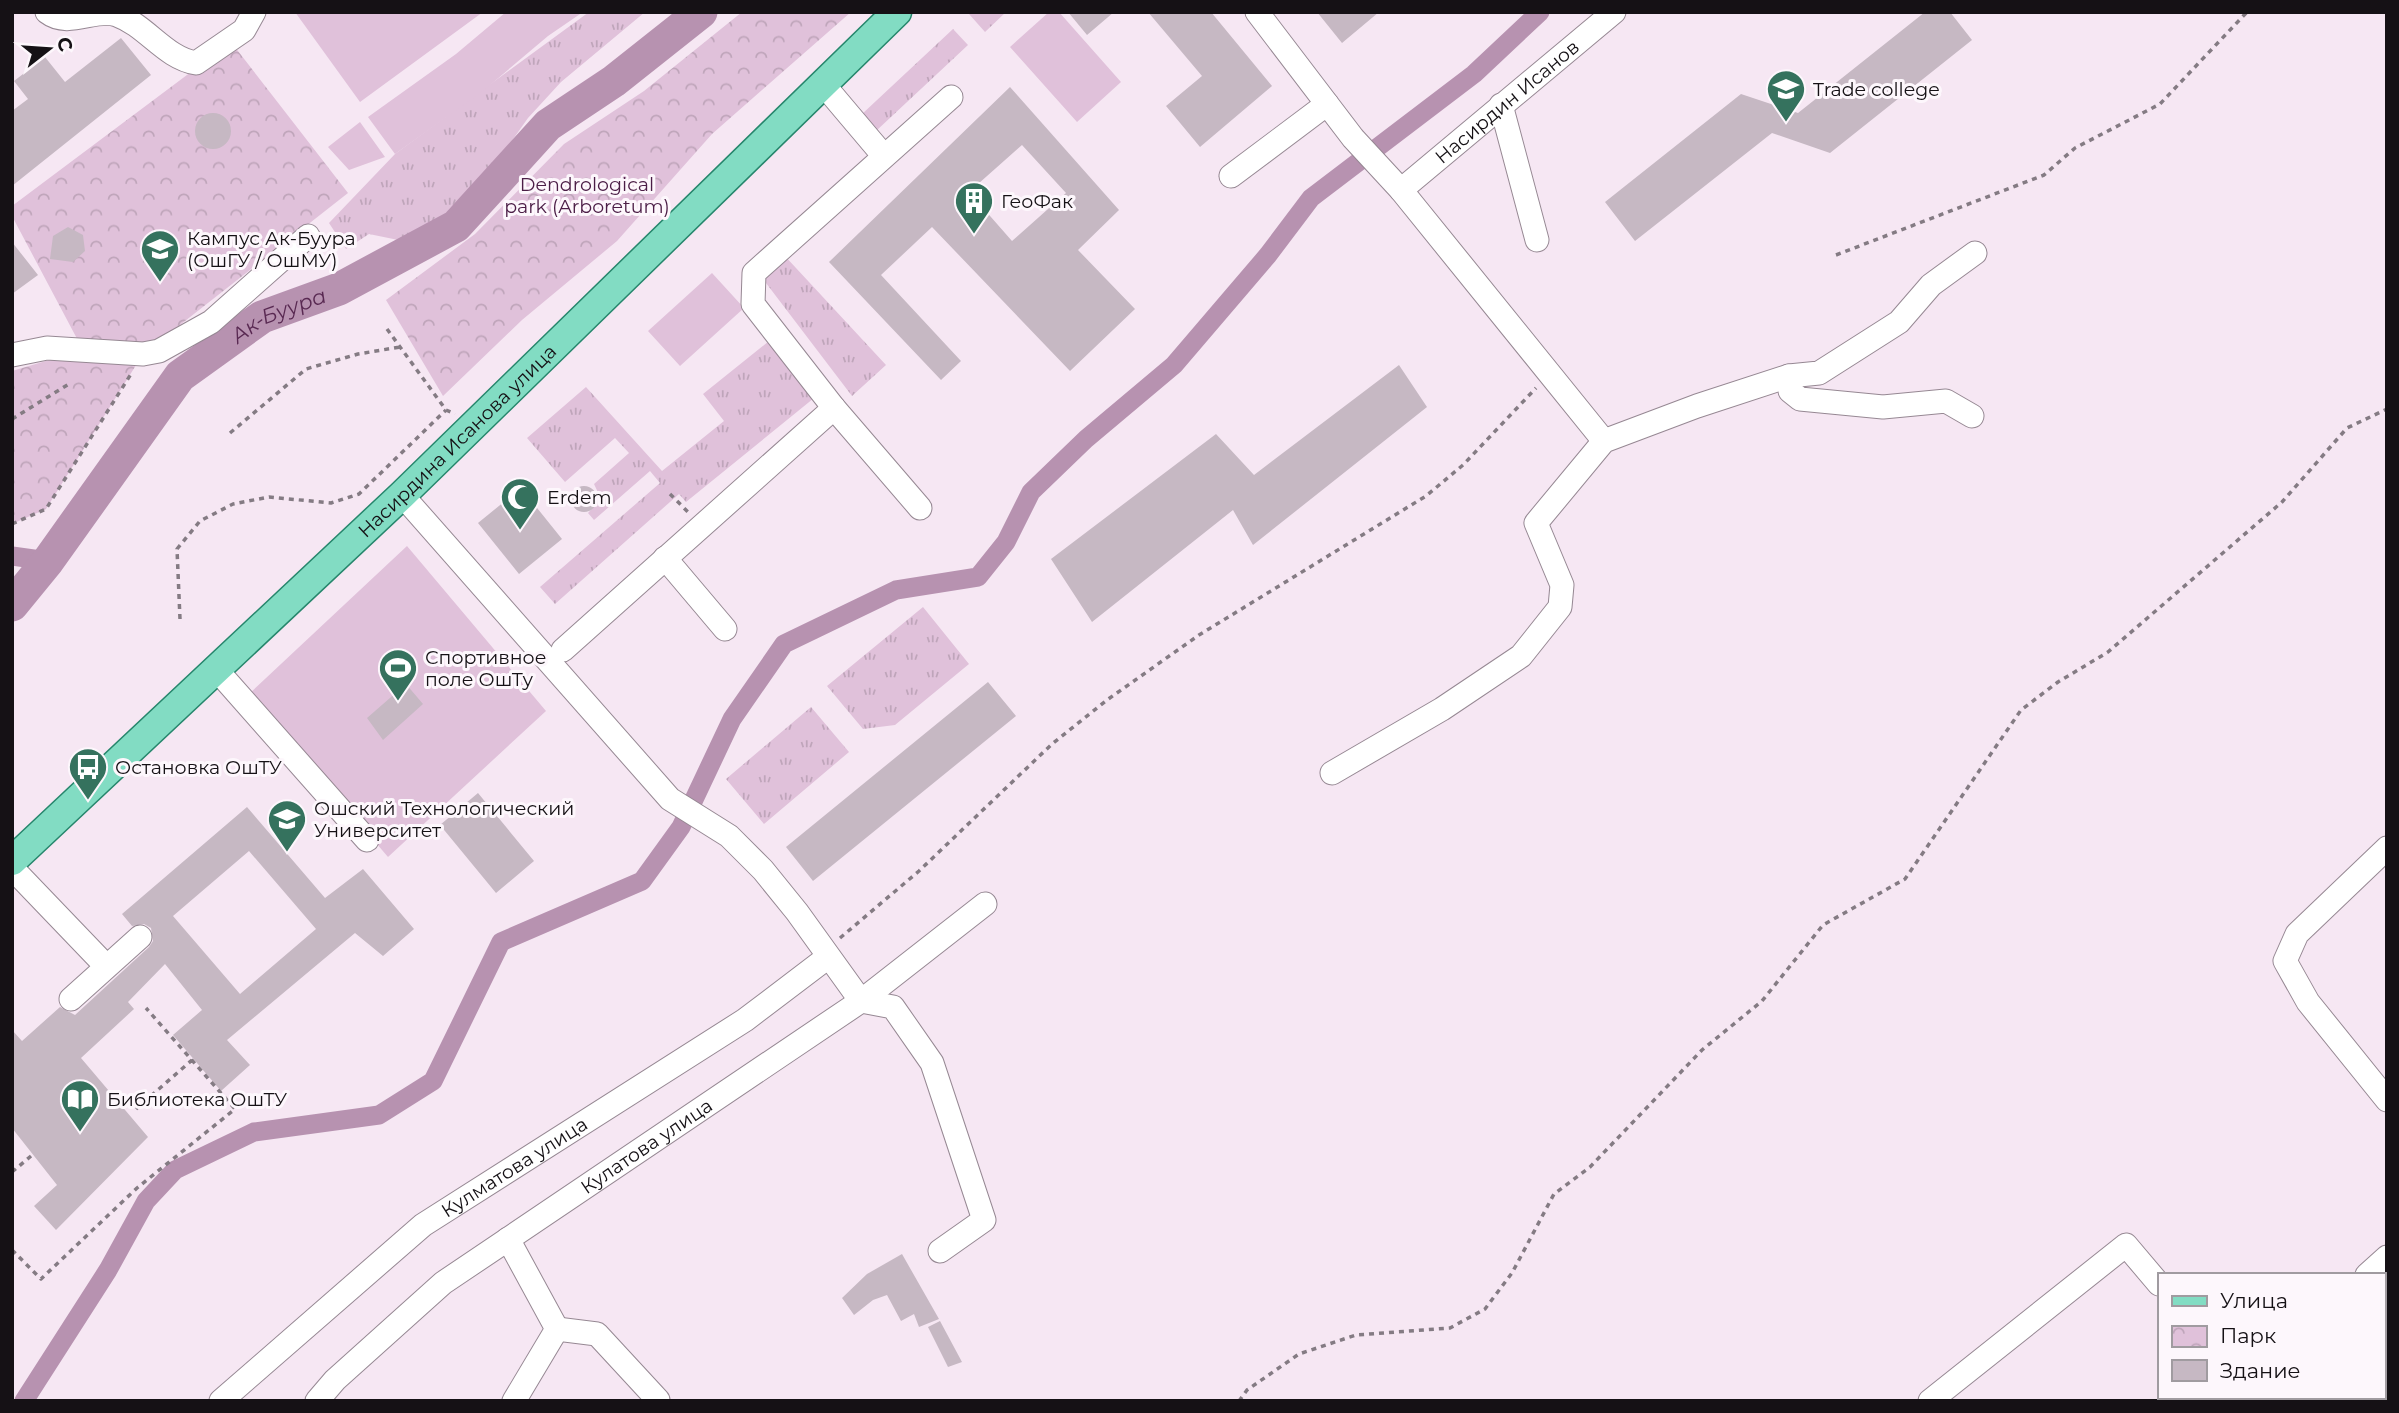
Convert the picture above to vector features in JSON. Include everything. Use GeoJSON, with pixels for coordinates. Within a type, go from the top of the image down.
{"type":"FeatureCollection","features":[{"type":"Feature","properties":{"kind":"main road","name":"Насирдина Исанова улица"},"geometry":{"type":"LineString","coordinates":[[12,861],[402,495],[473,422],[897,12]]}},
{"type":"Feature","properties":{"kind":"street"},"geometry":{"type":"LineString","coordinates":[[47,12],[75,19],[115,14],[138,27],[182,61],[197,63],[244,30],[254,12]]}},
{"type":"Feature","properties":{"kind":"street"},"geometry":{"type":"LineString","coordinates":[[1257,12],[1377,168],[1401,190],[1604,442]]}},
{"type":"Feature","properties":{"kind":"street","name":"Насирдин Исанов"},"geometry":{"type":"LineString","coordinates":[[1401,190],[1614,12]]}},
{"type":"Feature","properties":{"kind":"street"},"geometry":{"type":"LineString","coordinates":[[823,84],[883,155]]}},
{"type":"Feature","properties":{"kind":"street"},"geometry":{"type":"LineString","coordinates":[[920,508],[834,408],[753,304],[754,273],[951,97]]}},
{"type":"Feature","properties":{"kind":"street"},"geometry":{"type":"LineString","coordinates":[[1231,176],[1327,104]]}},
{"type":"Feature","properties":{"kind":"street"},"geometry":{"type":"LineString","coordinates":[[1500,105],[1537,240]]}},
{"type":"Feature","properties":{"kind":"street"},"geometry":{"type":"LineString","coordinates":[[12,355],[47,348],[143,354],[159,352],[211,322],[308,236]]}},
{"type":"Feature","properties":{"kind":"street"},"geometry":{"type":"LineString","coordinates":[[1332,773],[1442,709],[1521,656],[1560,607],[1562,585],[1536,523],[1604,442],[1697,406],[1789,376],[1819,373],[1899,322],[1931,285],[1975,253]]}},
{"type":"Feature","properties":{"kind":"street"},"geometry":{"type":"LineString","coordinates":[[1789,376],[1790,391],[1800,399],[1883,407],[1946,401],[1972,416]]}},
{"type":"Feature","properties":{"kind":"street"},"geometry":{"type":"LineString","coordinates":[[563,650],[834,408]]}},
{"type":"Feature","properties":{"kind":"street"},"geometry":{"type":"LineString","coordinates":[[402,495],[678,806],[729,836],[789,901],[861,1000],[893,1007],[932,1063],[984,1220],[940,1251]]}},
{"type":"Feature","properties":{"kind":"street"},"geometry":{"type":"LineString","coordinates":[[665,558],[725,629]]}},
{"type":"Feature","properties":{"kind":"street"},"geometry":{"type":"LineString","coordinates":[[215,668],[367,840]]}},
{"type":"Feature","properties":{"kind":"street"},"geometry":{"type":"LineString","coordinates":[[2387,848],[2297,933],[2285,961],[2308,1003],[2387,1100]]}},
{"type":"Feature","properties":{"kind":"street"},"geometry":{"type":"LineString","coordinates":[[12,868],[106,966]]}},
{"type":"Feature","properties":{"kind":"street","name":"Кулатова улица"},"geometry":{"type":"LineString","coordinates":[[317,1401],[335,1380],[443,1283],[861,1000],[985,904]]}},
{"type":"Feature","properties":{"kind":"street"},"geometry":{"type":"LineString","coordinates":[[71,999],[140,937]]}},
{"type":"Feature","properties":{"kind":"street","name":"Кулматова улица"},"geometry":{"type":"LineString","coordinates":[[221,1401],[423,1225],[745,1020],[828,957]]}},
{"type":"Feature","properties":{"kind":"street"},"geometry":{"type":"LineString","coordinates":[[508,1239],[557,1329]]}},
{"type":"Feature","properties":{"kind":"street"},"geometry":{"type":"LineString","coordinates":[[1930,1401],[2126,1245],[2158,1283]]}},
{"type":"Feature","properties":{"kind":"street"},"geometry":{"type":"LineString","coordinates":[[2369,1273],[2387,1257]]}},
{"type":"Feature","properties":{"kind":"street"},"geometry":{"type":"LineString","coordinates":[[557,1329],[597,1334],[658,1400]]}},
{"type":"Feature","properties":{"kind":"street"},"geometry":{"type":"LineString","coordinates":[[513,1400],[557,1329]]}},
{"type":"Feature","properties":{"kind":"path"},"geometry":{"type":"LineString","coordinates":[[1836,255],[2044,175],[2075,148],[2160,104],[2248,12]]}},
{"type":"Feature","properties":{"kind":"path"},"geometry":{"type":"LineString","coordinates":[[387,329],[446,410],[473,422]]}},
{"type":"Feature","properties":{"kind":"path"},"geometry":{"type":"LineString","coordinates":[[230,433],[306,369],[358,354],[400,347]]}},
{"type":"Feature","properties":{"kind":"path"},"geometry":{"type":"LineString","coordinates":[[12,524],[46,509],[143,354]]}},
{"type":"Feature","properties":{"kind":"path"},"geometry":{"type":"LineString","coordinates":[[828,957],[834,943],[848,929],[919,871],[1052,744],[1107,700],[1199,635],[1363,538],[1426,496],[1502,425],[1548,375]]}},
{"type":"Feature","properties":{"kind":"path"},"geometry":{"type":"LineString","coordinates":[[12,419],[69,384]]}},
{"type":"Feature","properties":{"kind":"path"},"geometry":{"type":"LineString","coordinates":[[1239,1401],[1247,1390],[1299,1354],[1356,1335],[1450,1328],[1485,1309],[1512,1273],[1554,1194],[1590,1167],[1702,1051],[1762,1001],[1823,925],[1905,879],[2021,710],[2058,682],[2108,652],[2282,502],[2347,428],[2387,409]]}},
{"type":"Feature","properties":{"kind":"path"},"geometry":{"type":"LineString","coordinates":[[180,619],[177,549],[200,521],[233,504],[270,497],[331,503],[359,494],[446,410]]}},
{"type":"Feature","properties":{"kind":"path"},"geometry":{"type":"LineString","coordinates":[[670,494],[701,526]]}},
{"type":"Feature","properties":{"kind":"path"},"geometry":{"type":"LineString","coordinates":[[12,1250],[41,1279],[137,1188],[234,1109],[146,1008]]}},
{"type":"Feature","properties":{"kind":"path"},"geometry":{"type":"LineString","coordinates":[[136,1109],[192,1060]]}},
{"type":"Feature","properties":{"kind":"path"},"geometry":{"type":"LineString","coordinates":[[12,1172],[31,1156]]}},
{"type":"Feature","properties":{"kind":"green space"},"geometry":{"type":"Polygon","coordinates":[[[295,12],[483,12],[360,102],[295,12]]]}},
{"type":"Feature","properties":{"kind":"green space"},"geometry":{"type":"Polygon","coordinates":[[[506,12],[583,12],[548,36],[483,91],[395,154],[368,117],[456,54],[506,12]]]}},
{"type":"Feature","properties":{"kind":"green space"},"geometry":{"type":"Polygon","coordinates":[[[589,12],[645,12],[561,82],[528,118],[467,204],[408,242],[369,234],[346,249],[329,223],[395,154],[589,12]]]}},
{"type":"Feature","properties":{"kind":"green space","name":"Dendrological park (Arboretum)"},"geometry":{"type":"Polygon","coordinates":[[[742,12],[851,12],[712,134],[617,241],[522,320],[443,396],[386,300],[475,234],[564,144],[644,91],[742,12]]]}},
{"type":"Feature","properties":{"kind":"green space"},"geometry":{"type":"Polygon","coordinates":[[[1006,12],[985,32],[969,14],[1006,12]]]}},
{"type":"Feature","properties":{"kind":"green space"},"geometry":{"type":"Polygon","coordinates":[[[1049,12],[1059,12],[1121,82],[1077,122],[1010,47],[1049,12]]]}},
{"type":"Feature","properties":{"kind":"green space"},"geometry":{"type":"Polygon","coordinates":[[[953,29],[968,45],[876,131],[861,115],[953,29]]]}},
{"type":"Feature","properties":{"kind":"green space"},"geometry":{"type":"Polygon","coordinates":[[[231,42],[348,193],[143,354],[46,509],[12,524],[12,371],[83,350],[12,216],[12,206],[231,42]]]}},
{"type":"Feature","properties":{"kind":"green space"},"geometry":{"type":"Polygon","coordinates":[[[360,122],[385,157],[349,170],[328,147],[360,122]]]}},
{"type":"Feature","properties":{"kind":"green space"},"geometry":{"type":"Polygon","coordinates":[[[783,254],[886,365],[852,396],[760,275],[783,254]]]}},
{"type":"Feature","properties":{"kind":"green space"},"geometry":{"type":"Polygon","coordinates":[[[712,273],[744,308],[680,366],[648,331],[712,273]]]}},
{"type":"Feature","properties":{"kind":"green space"},"geometry":{"type":"Polygon","coordinates":[[[774,337],[819,394],[686,502],[679,494],[555,604],[540,587],[660,483],[650,471],[594,520],[588,513],[601,499],[594,484],[629,453],[615,438],[565,482],[527,438],[586,387],[662,471],[724,421],[703,394],[774,337]]]}},
{"type":"Feature","properties":{"kind":"green space","name":"Спортивное поле ОшТу"},"geometry":{"type":"Polygon","coordinates":[[[407,546],[546,711],[388,857],[249,694],[407,546]]]}},
{"type":"Feature","properties":{"kind":"green space"},"geometry":{"type":"Polygon","coordinates":[[[923,607],[969,664],[895,725],[863,729],[827,686],[923,607]]]}},
{"type":"Feature","properties":{"kind":"green space"},"geometry":{"type":"Polygon","coordinates":[[[811,707],[849,752],[764,824],[726,779],[811,707]]]}},
{"type":"Feature","properties":{"kind":"building"},"geometry":{"type":"Polygon","coordinates":[[[1068,12],[1114,12],[1087,35],[1068,12]]]}},
{"type":"Feature","properties":{"kind":"building"},"geometry":{"type":"Polygon","coordinates":[[[1148,12],[1211,12],[1272,86],[1200,147],[1166,106],[1202,76],[1148,12]]]}},
{"type":"Feature","properties":{"kind":"building"},"geometry":{"type":"Polygon","coordinates":[[[1317,12],[1379,12],[1342,43],[1317,12]]]}},
{"type":"Feature","properties":{"kind":"building","name":"Trade college"},"geometry":{"type":"Polygon","coordinates":[[[1925,12],[1950,12],[1972,40],[1830,153],[1772,133],[1635,241],[1605,202],[1741,94],[1798,113],[1925,12]]]}},
{"type":"Feature","properties":{"kind":"building"},"geometry":{"type":"Polygon","coordinates":[[[121,38],[151,75],[12,186],[12,111],[28,99],[14,81],[45,57],[65,82],[121,38]]]}},
{"type":"Feature","properties":{"kind":"building","name":"ГеоФак"},"geometry":{"type":"Polygon","coordinates":[[[1010,87],[1119,210],[1078,250],[1135,309],[1070,371],[932,227],[881,275],[961,361],[941,380],[829,262],[1010,87]],[[1022,145],[969,192],[1012,241],[1066,193],[1022,145]]]}},
{"type":"Feature","properties":{"kind":"building"},"geometry":{"type":"Polygon","coordinates":[[[213,113],[226,118],[231,131],[226,144],[213,149],[200,144],[195,131],[200,118],[213,113]]]}},
{"type":"Feature","properties":{"kind":"building"},"geometry":{"type":"Polygon","coordinates":[[[68,227],[83,235],[85,251],[73,262],[50,259],[53,236],[68,227]]]}},
{"type":"Feature","properties":{"kind":"building"},"geometry":{"type":"Polygon","coordinates":[[[12,242],[38,275],[12,294],[12,242]]]}},
{"type":"Feature","properties":{"kind":"building"},"geometry":{"type":"Polygon","coordinates":[[[1399,365],[1427,407],[1253,545],[1233,510],[1092,622],[1051,559],[1216,434],[1254,475],[1399,365]]]}},
{"type":"Feature","properties":{"kind":"building"},"geometry":{"type":"Polygon","coordinates":[[[584,486],[593,490],[597,499],[593,508],[584,512],[575,508],[571,499],[575,490],[584,486]]]}},
{"type":"Feature","properties":{"kind":"building","name":"Erdem"},"geometry":{"type":"Polygon","coordinates":[[[521,488],[562,539],[519,574],[478,523],[521,488]]]}},
{"type":"Feature","properties":{"kind":"building"},"geometry":{"type":"Polygon","coordinates":[[[988,682],[1016,716],[813,881],[786,847],[988,682]]]}},
{"type":"Feature","properties":{"kind":"building"},"geometry":{"type":"Polygon","coordinates":[[[406,684],[423,704],[383,740],[367,718],[406,684]]]}},
{"type":"Feature","properties":{"kind":"building"},"geometry":{"type":"Polygon","coordinates":[[[478,793],[534,861],[496,893],[440,825],[478,793]]]}},
{"type":"Feature","properties":{"kind":"building"},"geometry":{"type":"Polygon","coordinates":[[[247,807],[325,898],[363,869],[414,929],[383,956],[355,933],[227,1040],[250,1065],[221,1091],[173,1035],[202,1010],[165,964],[128,1002],[134,1009],[81,1058],[148,1137],[56,1230],[34,1206],[57,1185],[12,1128],[12,1030],[22,1041],[60,1007],[75,1015],[149,947],[153,941],[151,928],[144,924],[132,926],[122,914],[247,807]],[[249,851],[173,916],[240,994],[316,929],[249,851]]]}},
{"type":"Feature","properties":{"kind":"building"},"geometry":{"type":"Polygon","coordinates":[[[902,1254],[939,1319],[919,1327],[914,1314],[901,1321],[887,1295],[873,1300],[854,1315],[842,1298],[867,1274],[902,1254]]]}},
{"type":"Feature","properties":{"kind":"building"},"geometry":{"type":"Polygon","coordinates":[[[940,1321],[962,1362],[948,1367],[928,1327],[940,1321]]]}},
{"type":"Feature","properties":{"kind":"waterway","name":"Ак-Буура"},"geometry":{"type":"LineString","coordinates":[[12,605],[48,561],[180,376],[262,317],[339,289],[456,226],[548,125],[614,81],[701,12]]}},
{"type":"Feature","properties":{"kind":"waterway"},"geometry":{"type":"LineString","coordinates":[[24,1401],[108,1270],[146,1201],[175,1170],[254,1132],[379,1115],[433,1081],[501,942],[642,881],[681,827],[732,719],[784,644],[896,590],[978,577],[1006,542],[1031,492],[1086,439],[1174,365],[1268,255],[1311,198],[1474,74],[1540,12]]}},
{"type":"Feature","properties":{"kind":"waterway"},"geometry":{"type":"LineString","coordinates":[[12,556],[48,561]]}},
{"type":"Feature","properties":{"kind":"place","name":"Trade college"},"geometry":{"type":"Point","coordinates":[1786,123]}},
{"type":"Feature","properties":{"kind":"place","name":"ГеоФак"},"geometry":{"type":"Point","coordinates":[974,235]}},
{"type":"Feature","properties":{"kind":"place","name":"Кампус Ак-Буура (ОшГУ / ОшМУ)"},"geometry":{"type":"Point","coordinates":[160,283]}},
{"type":"Feature","properties":{"kind":"place","name":"Erdem"},"geometry":{"type":"Point","coordinates":[520,531]}},
{"type":"Feature","properties":{"kind":"place","name":"Спортивное поле ОшТу"},"geometry":{"type":"Point","coordinates":[398,702]}},
{"type":"Feature","properties":{"kind":"place","name":"Остановка ОшТУ"},"geometry":{"type":"Point","coordinates":[88,801]}},
{"type":"Feature","properties":{"kind":"place","name":"Ошский Технологический Университет"},"geometry":{"type":"Point","coordinates":[287,853]}},
{"type":"Feature","properties":{"kind":"place","name":"Библиотека ОшТУ"},"geometry":{"type":"Point","coordinates":[80,1133]}}]}
